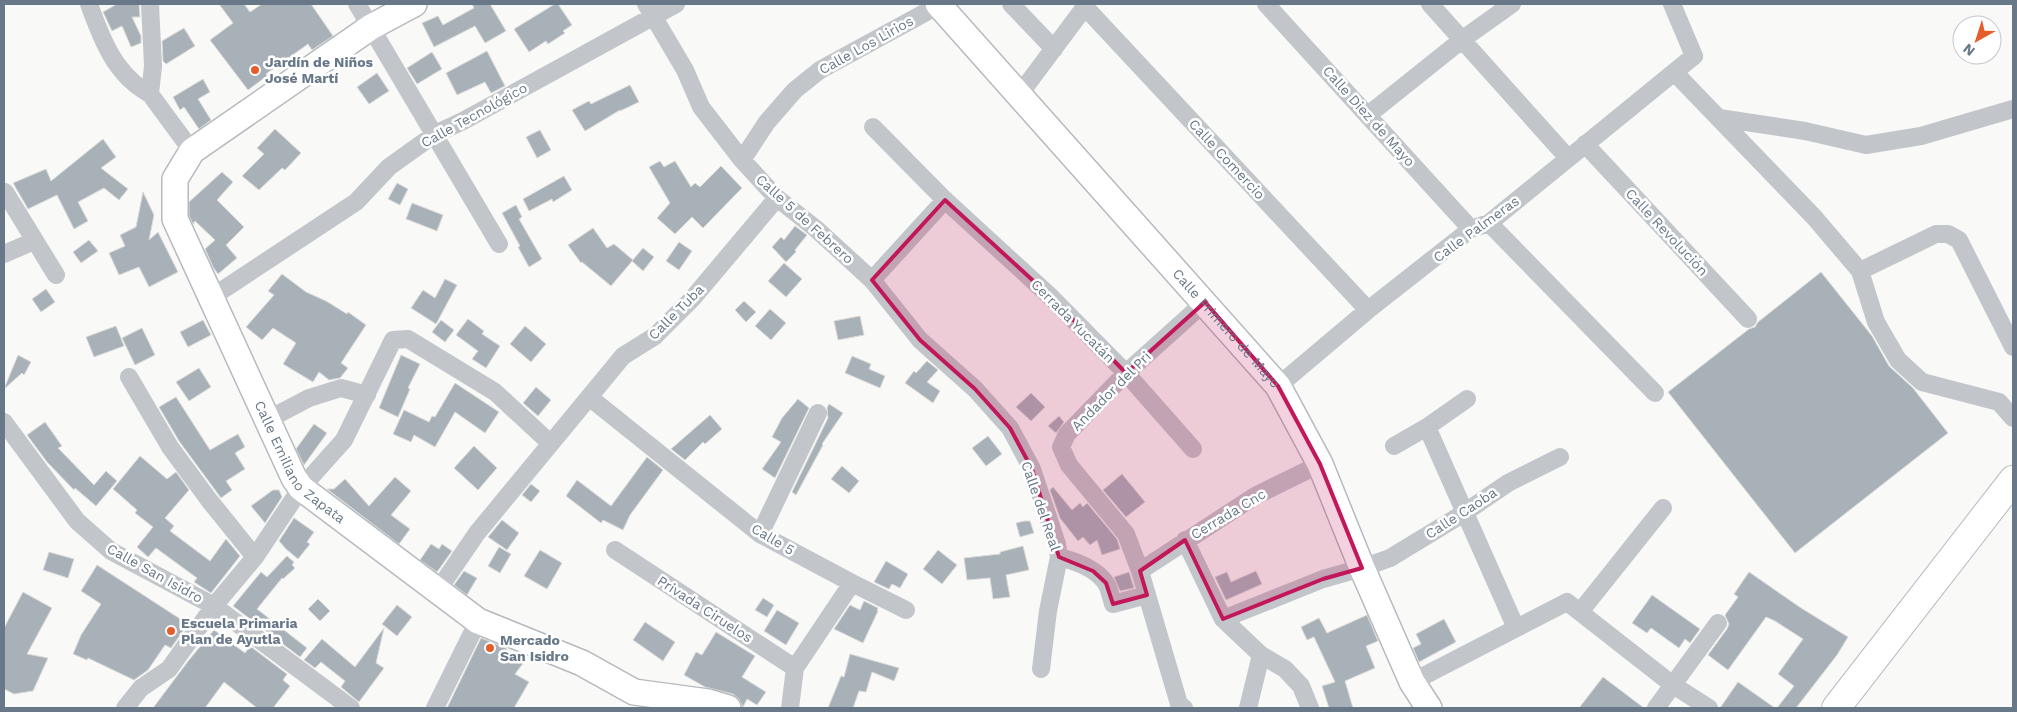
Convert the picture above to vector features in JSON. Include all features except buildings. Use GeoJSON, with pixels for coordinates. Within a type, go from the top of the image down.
{"type":"FeatureCollection","features":[{"type":"Feature","properties":{"kind":"main road"},"geometry":{"type":"LineString","coordinates":[[1846,704],[2013,480]]}},
{"type":"Feature","properties":{"kind":"street"},"geometry":{"type":"LineString","coordinates":[[89,4],[99,32],[113,60],[135,86],[150,94],[192,151],[371,27],[414,4]]}},
{"type":"Feature","properties":{"kind":"street"},"geometry":{"type":"LineString","coordinates":[[150,4],[153,66],[150,94]]}},
{"type":"Feature","properties":{"kind":"street"},"geometry":{"type":"LineString","coordinates":[[357,4],[499,244]]}},
{"type":"Feature","properties":{"kind":"street","name":"Calle Tecnológico"},"geometry":{"type":"LineString","coordinates":[[212,297],[356,202],[390,167],[435,134],[472,116],[650,10],[676,4]]}},
{"type":"Feature","properties":{"kind":"street","name":"Calle Primero de Mayo"},"geometry":{"type":"LineString","coordinates":[[938,4],[1278,386],[1320,464],[1362,568],[1412,682],[1429,708]]}},
{"type":"Feature","properties":{"kind":"street","name":"Calle Los Lirios"},"geometry":{"type":"LineString","coordinates":[[742,160],[768,122],[795,90],[820,70],[938,4]]}},
{"type":"Feature","properties":{"kind":"street"},"geometry":{"type":"LineString","coordinates":[[1011,4],[1054,49]]}},
{"type":"Feature","properties":{"kind":"street","name":"Calle Diez de Mayo"},"geometry":{"type":"LineString","coordinates":[[1266,4],[1471,229]]}},
{"type":"Feature","properties":{"kind":"street"},"geometry":{"type":"LineString","coordinates":[[1430,4],[1568,158]]}},
{"type":"Feature","properties":{"kind":"street"},"geometry":{"type":"LineString","coordinates":[[1368,115],[1463,39],[1512,4]]}},
{"type":"Feature","properties":{"kind":"street","name":"Calle Palmeras"},"geometry":{"type":"LineString","coordinates":[[1278,386],[1368,310],[1471,229],[1489,223],[1694,56],[1672,4]]}},
{"type":"Feature","properties":{"kind":"street"},"geometry":{"type":"LineString","coordinates":[[1019,95],[1086,5]]}},
{"type":"Feature","properties":{"kind":"street","name":"Calle Comercio"},"geometry":{"type":"LineString","coordinates":[[1086,5],[1368,310]]}},
{"type":"Feature","properties":{"kind":"street","name":"Calle 5 de Febrero"},"geometry":{"type":"LineString","coordinates":[[650,10],[685,70],[702,107],[742,160],[777,198],[815,228],[872,280]]}},
{"type":"Feature","properties":{"kind":"street"},"geometry":{"type":"LineString","coordinates":[[1675,73],[1814,217],[1860,271],[1876,322],[1898,360],[1922,382],[2006,401],[2013,418]]}},
{"type":"Feature","properties":{"kind":"street"},"geometry":{"type":"LineString","coordinates":[[1719,118],[1805,131],[1866,145],[1921,136],[2013,109]]}},
{"type":"Feature","properties":{"kind":"street","name":"Cerrada Yucatán"},"geometry":{"type":"LineString","coordinates":[[872,127],[945,200],[1052,298],[1126,373],[1193,449]]}},
{"type":"Feature","properties":{"kind":"street","name":"Calle Revolución"},"geometry":{"type":"LineString","coordinates":[[1585,144],[1748,319]]}},
{"type":"Feature","properties":{"kind":"street","name":"Calle Emiliano Zapata"},"geometry":{"type":"LineString","coordinates":[[192,151],[175,179],[175,219],[294,478],[301,488],[478,621],[582,664],[634,692],[708,702],[728,708]]}},
{"type":"Feature","properties":{"kind":"street"},"geometry":{"type":"LineString","coordinates":[[5,192],[56,275]]}},
{"type":"Feature","properties":{"kind":"street","name":"Calle Tuba"},"geometry":{"type":"LineString","coordinates":[[438,590],[477,533],[623,356],[655,336],[692,298],[777,198]]}},
{"type":"Feature","properties":{"kind":"street"},"geometry":{"type":"LineString","coordinates":[[872,280],[945,200]]}},
{"type":"Feature","properties":{"kind":"street"},"geometry":{"type":"LineString","coordinates":[[1489,223],[1655,393]]}},
{"type":"Feature","properties":{"kind":"street"},"geometry":{"type":"LineString","coordinates":[[1860,271],[1936,234],[1948,234],[1959,240],[2013,347]]}},
{"type":"Feature","properties":{"kind":"street"},"geometry":{"type":"LineString","coordinates":[[4,254],[34,241]]}},
{"type":"Feature","properties":{"kind":"street","name":"Calle del Real"},"geometry":{"type":"LineString","coordinates":[[872,280],[920,340],[975,389],[1010,428],[1032,470],[1058,544],[1059,557],[1048,611],[1041,669]]}},
{"type":"Feature","properties":{"kind":"street","name":"Andador del Pri"},"geometry":{"type":"LineString","coordinates":[[1184,708],[1179,704],[1140,570],[1126,534],[1069,465],[1061,447],[1067,434],[1126,373],[1205,302]]}},
{"type":"Feature","properties":{"kind":"street","name":"Calle San Isidro"},"geometry":{"type":"LineString","coordinates":[[125,708],[141,688],[169,669],[214,606],[255,557],[301,488],[344,440],[393,340],[408,339],[495,392],[550,443]]}},
{"type":"Feature","properties":{"kind":"street"},"geometry":{"type":"LineString","coordinates":[[129,377],[170,447],[209,500],[255,557]]}},
{"type":"Feature","properties":{"kind":"street"},"geometry":{"type":"LineString","coordinates":[[267,420],[309,398],[340,388],[367,395]]}},
{"type":"Feature","properties":{"kind":"street","name":"Calle 5"},"geometry":{"type":"LineString","coordinates":[[589,396],[760,534],[852,584],[906,610]]}},
{"type":"Feature","properties":{"kind":"street"},"geometry":{"type":"LineString","coordinates":[[1394,446],[1427,427],[1467,399]]}},
{"type":"Feature","properties":{"kind":"street"},"geometry":{"type":"LineString","coordinates":[[760,534],[818,413]]}},
{"type":"Feature","properties":{"kind":"street","name":"Calle San Isidro"},"geometry":{"type":"LineString","coordinates":[[4,422],[77,521],[111,551],[214,606],[351,708]]}},
{"type":"Feature","properties":{"kind":"street"},"geometry":{"type":"LineString","coordinates":[[1427,427],[1516,628]]}},
{"type":"Feature","properties":{"kind":"street","name":"Calle Caoba"},"geometry":{"type":"LineString","coordinates":[[1223,619],[1323,579],[1390,558],[1464,513],[1508,483],[1560,457]]}},
{"type":"Feature","properties":{"kind":"street","name":"Cerrada Cnc"},"geometry":{"type":"LineString","coordinates":[[1140,570],[1255,496],[1320,464]]}},
{"type":"Feature","properties":{"kind":"street"},"geometry":{"type":"LineString","coordinates":[[1412,682],[1516,628],[1574,607],[1663,508]]}},
{"type":"Feature","properties":{"kind":"street"},"geometry":{"type":"LineString","coordinates":[[1185,540],[1223,619],[1261,655],[1285,669],[1301,686],[1310,708]]}},
{"type":"Feature","properties":{"kind":"street","name":"Privada Ciruelos"},"geometry":{"type":"LineString","coordinates":[[615,550],[794,668]]}},
{"type":"Feature","properties":{"kind":"street"},"geometry":{"type":"LineString","coordinates":[[1059,557],[1078,562],[1093,571],[1106,584],[1113,604],[1147,595]]}},
{"type":"Feature","properties":{"kind":"street"},"geometry":{"type":"LineString","coordinates":[[790,708],[794,668],[852,584]]}},
{"type":"Feature","properties":{"kind":"street"},"geometry":{"type":"LineString","coordinates":[[1574,607],[1673,685],[1709,708]]}},
{"type":"Feature","properties":{"kind":"street"},"geometry":{"type":"LineString","coordinates":[[435,708],[478,621]]}},
{"type":"Feature","properties":{"kind":"street"},"geometry":{"type":"LineString","coordinates":[[1656,708],[1718,623]]}},
{"type":"Feature","properties":{"kind":"street"},"geometry":{"type":"LineString","coordinates":[[1248,708],[1261,655]]}},
{"type":"Feature","properties":{"kind":"highlighted area"},"geometry":{"type":"Polygon","coordinates":[[[945,200],[1052,298],[1126,373],[1205,302],[1278,386],[1320,464],[1362,568],[1323,579],[1223,619],[1185,540],[1140,571],[1147,595],[1113,604],[1106,583],[1093,571],[1059,557],[1032,469],[1010,428],[975,389],[920,340],[872,280],[945,200]]]}},
{"type":"Feature","properties":{"kind":"place","name":"Jardín de Niños José Martí"},"geometry":{"type":"Point","coordinates":[255,70]}},
{"type":"Feature","properties":{"kind":"place","name":"Escuela Primaria Plan de Ayutla"},"geometry":{"type":"Point","coordinates":[171,631]}},
{"type":"Feature","properties":{"kind":"place","name":"Mercado San Isidro"},"geometry":{"type":"Point","coordinates":[490,648]}}]}
